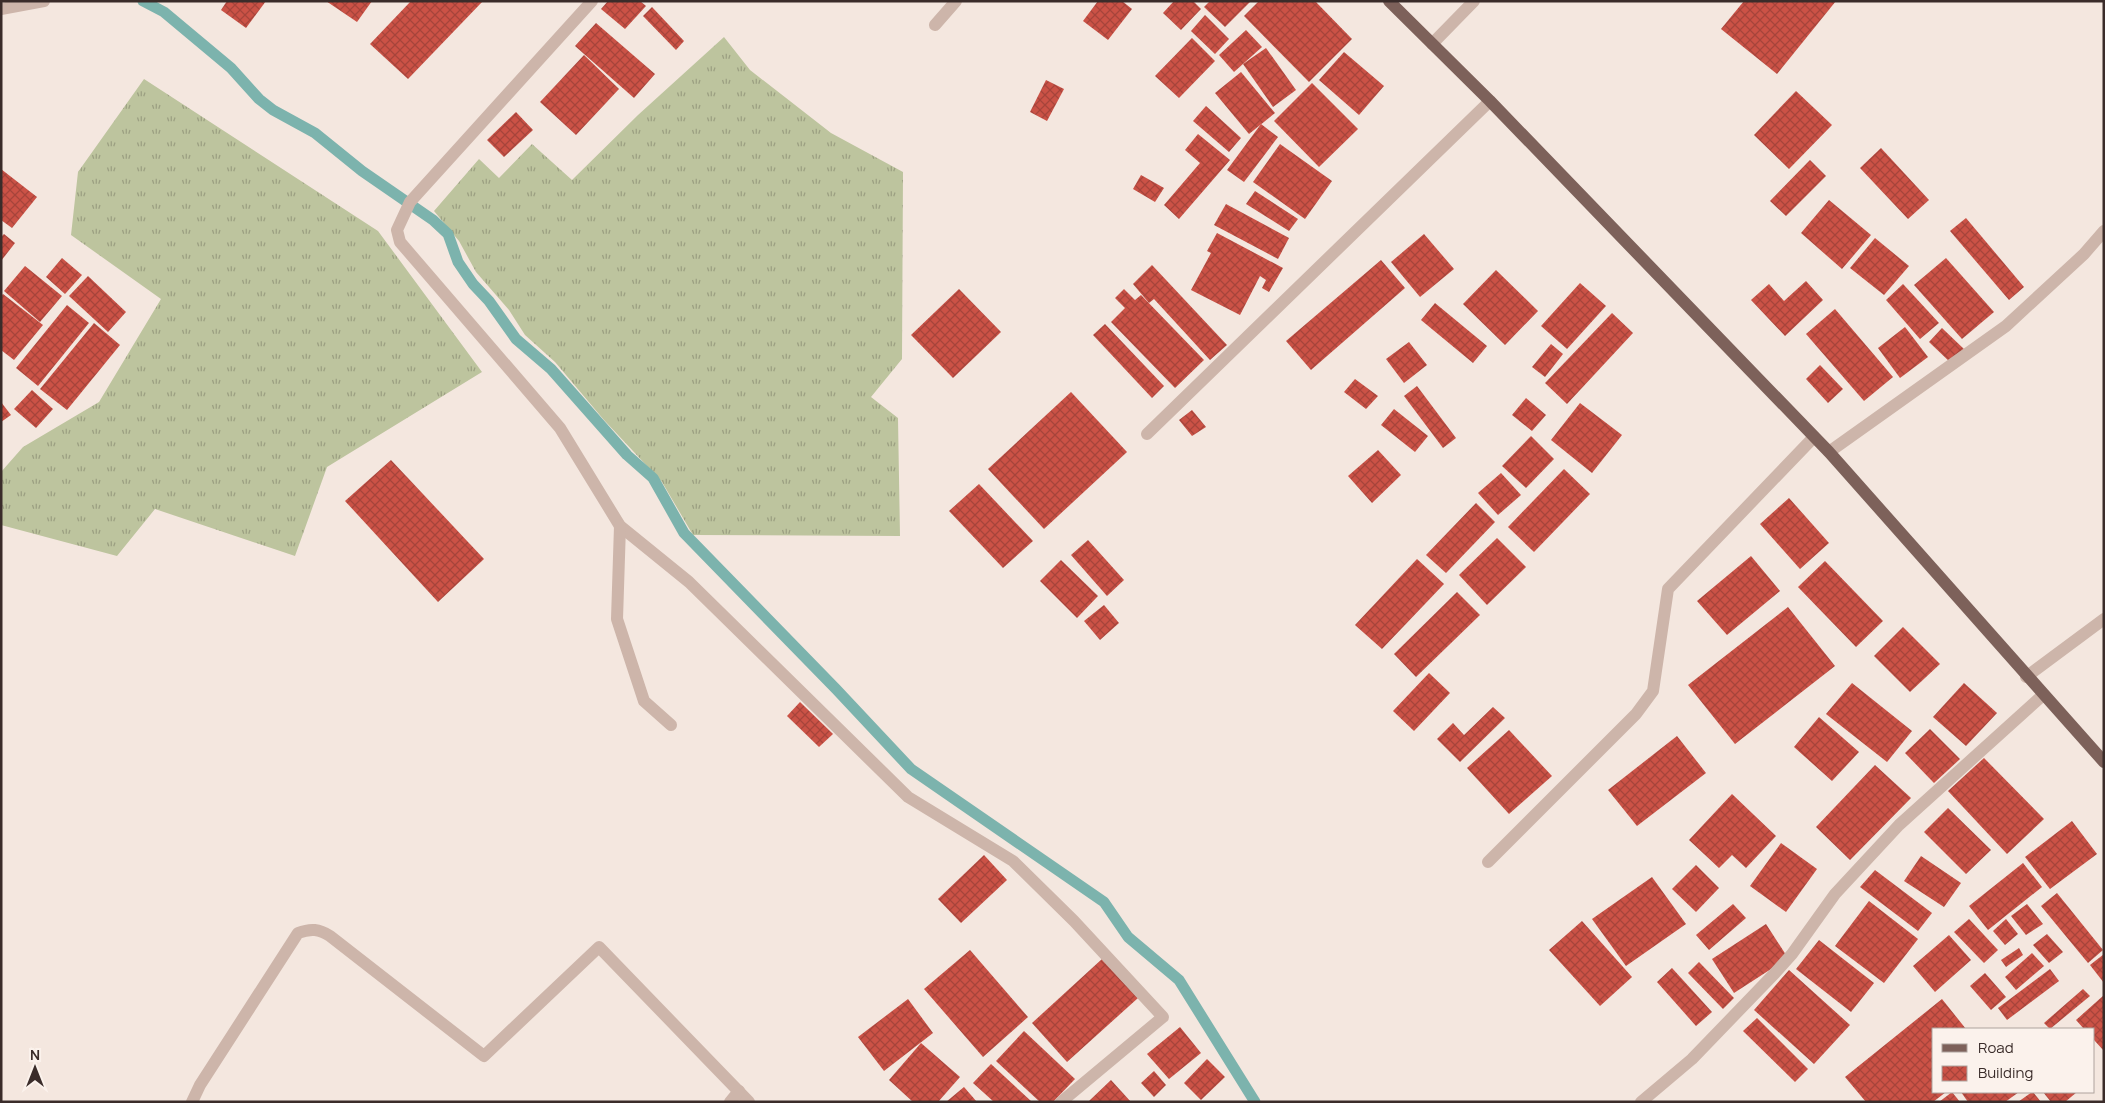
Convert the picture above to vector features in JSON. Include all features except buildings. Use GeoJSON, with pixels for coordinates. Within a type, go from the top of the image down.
{"type":"FeatureCollection","features":[{"type":"Feature","properties":{"kind":"main road"},"geometry":{"type":"LineString","coordinates":[[1389,1],[1490,100],[1829,452],[2026,677],[2104,762]]}},
{"type":"Feature","properties":{"kind":"street"},"geometry":{"type":"LineString","coordinates":[[1,9],[44,1]]}},
{"type":"Feature","properties":{"kind":"street"},"geometry":{"type":"LineString","coordinates":[[592,1],[410,202],[397,230],[400,242],[560,428],[620,526],[689,582],[908,797],[1013,861],[1074,921],[1163,1017],[1061,1102]]}},
{"type":"Feature","properties":{"kind":"street"},"geometry":{"type":"LineString","coordinates":[[935,25],[956,1]]}},
{"type":"Feature","properties":{"kind":"street"},"geometry":{"type":"LineString","coordinates":[[1432,44],[1474,1]]}},
{"type":"Feature","properties":{"kind":"street"},"geometry":{"type":"LineString","coordinates":[[1147,434],[1490,100]]}},
{"type":"Feature","properties":{"kind":"street"},"geometry":{"type":"LineString","coordinates":[[1829,452],[2006,326],[2084,254],[2104,231]]}},
{"type":"Feature","properties":{"kind":"street"},"geometry":{"type":"LineString","coordinates":[[1488,862],[1636,714],[1653,691],[1668,589],[1814,437]]}},
{"type":"Feature","properties":{"kind":"street"},"geometry":{"type":"LineString","coordinates":[[620,526],[617,619],[644,701],[671,725]]}},
{"type":"Feature","properties":{"kind":"street"},"geometry":{"type":"LineString","coordinates":[[2026,677],[2104,619]]}},
{"type":"Feature","properties":{"kind":"street"},"geometry":{"type":"LineString","coordinates":[[1642,1102],[1692,1059],[1775,973],[1792,954],[1835,894],[1899,825],[2043,695]]}},
{"type":"Feature","properties":{"kind":"street"},"geometry":{"type":"LineString","coordinates":[[192,1102],[200,1085],[298,933],[308,929],[320,930],[330,936],[484,1056],[599,947],[749,1102]]}},
{"type":"Feature","properties":{"kind":"street"},"geometry":{"type":"LineString","coordinates":[[730,1102],[739,1091]]}},
{"type":"Feature","properties":{"kind":"green space"},"geometry":{"type":"Polygon","coordinates":[[[724,37],[750,70],[831,133],[903,172],[902,359],[871,397],[898,418],[900,536],[693,535],[662,482],[604,420],[555,362],[525,335],[509,310],[476,272],[459,241],[434,211],[479,159],[499,178],[532,144],[572,180],[638,115],[724,37]]]}},
{"type":"Feature","properties":{"kind":"green space"},"geometry":{"type":"Polygon","coordinates":[[[144,79],[378,231],[482,372],[327,467],[295,556],[155,509],[117,556],[1,525],[1,472],[23,447],[99,402],[161,299],[71,235],[78,172],[144,79]]]}},
{"type":"Feature","properties":{"kind":"waterway"},"geometry":{"type":"LineString","coordinates":[[143,1],[164,12],[231,68],[259,99],[273,110],[315,133],[362,171],[433,220],[448,234],[458,262],[516,339],[551,369],[627,455],[653,478],[684,533],[911,769],[1104,902],[1128,937],[1179,980],[1255,1102]]}}]}
